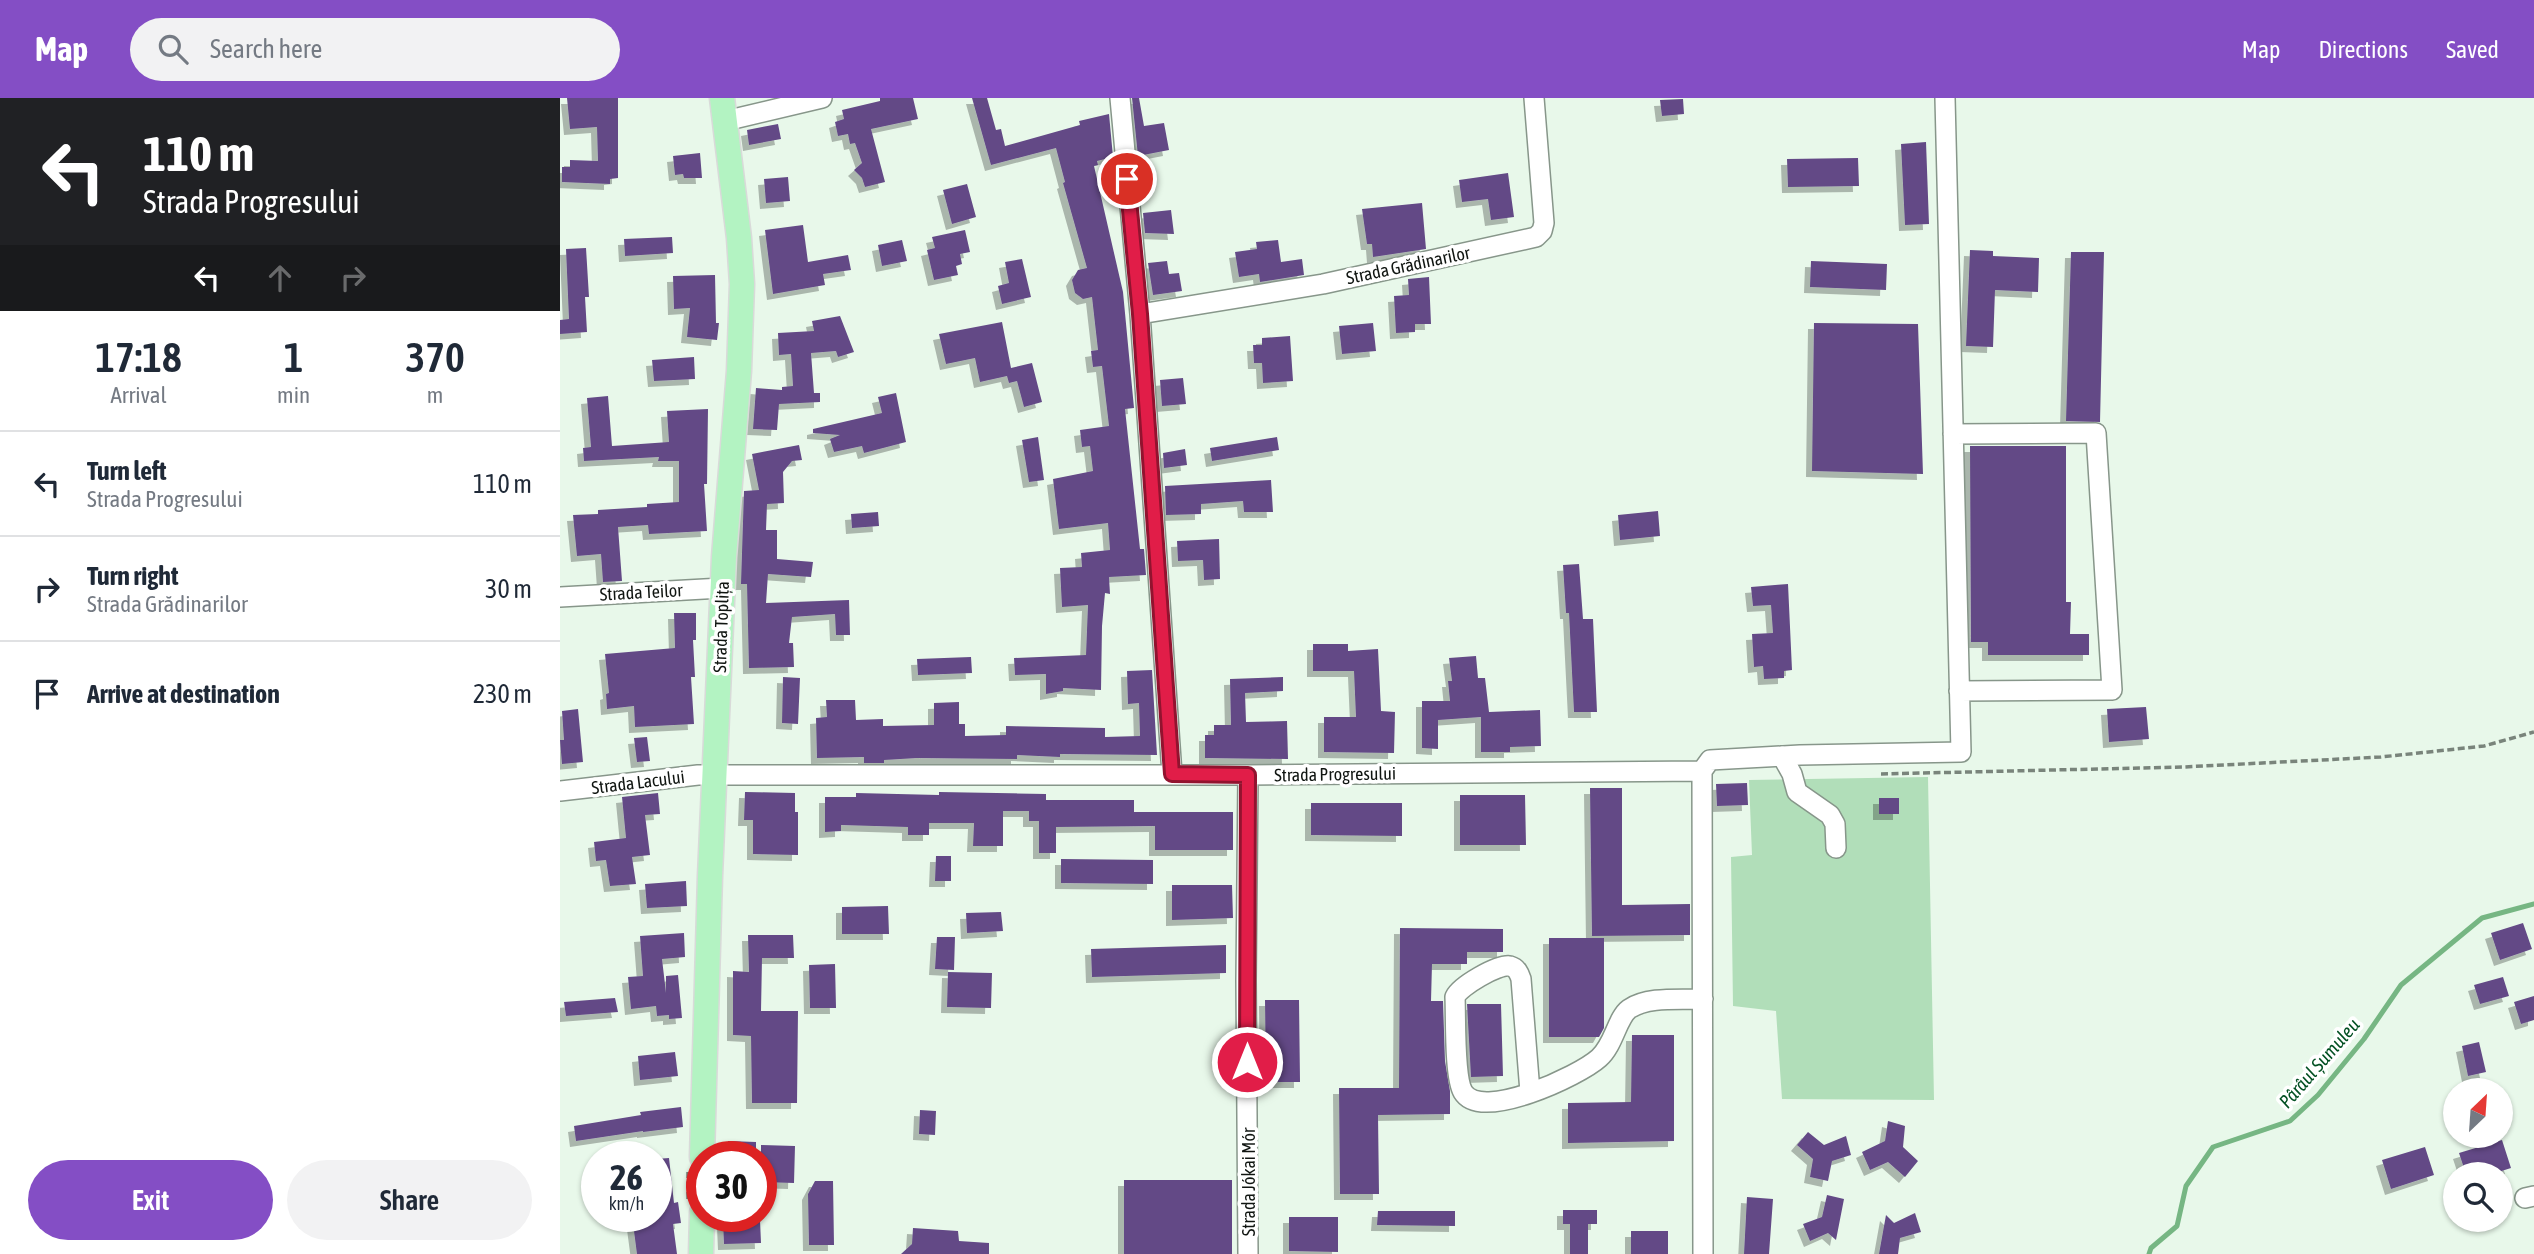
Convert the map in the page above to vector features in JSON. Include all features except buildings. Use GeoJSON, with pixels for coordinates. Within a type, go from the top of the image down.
{"type":"FeatureCollection","features":[{"type":"Feature","properties":{"kind":"main road","name":"Strada Toplița"},"geometry":{"type":"LineString","coordinates":[[702,1141],[722,588],[739,371],[742,284],[723,109]]}},
{"type":"Feature","properties":{"kind":"main road"},"geometry":{"type":"LineString","coordinates":[[701,1254],[702,1232]]}},
{"type":"Feature","properties":{"kind":"street"},"geometry":{"type":"LineString","coordinates":[[723,109],[758,113],[822,98]]}},
{"type":"Feature","properties":{"kind":"street"},"geometry":{"type":"LineString","coordinates":[[1120,98],[1140,314],[1172,774]]}},
{"type":"Feature","properties":{"kind":"street","name":"Strada Grădinarilor"},"geometry":{"type":"LineString","coordinates":[[1140,314],[1323,284],[1536,237],[1542,231],[1544,223],[1534,98]]}},
{"type":"Feature","properties":{"kind":"street"},"geometry":{"type":"LineString","coordinates":[[1836,848],[1833,819],[1826,811],[1800,795],[1791,755],[1961,752],[1945,98]]}},
{"type":"Feature","properties":{"kind":"street"},"geometry":{"type":"LineString","coordinates":[[1953,434],[2096,433],[2112,690],[1959,691]]}},
{"type":"Feature","properties":{"kind":"street","name":"Strada Teilor"},"geometry":{"type":"LineString","coordinates":[[560,597],[722,588]]}},
{"type":"Feature","properties":{"kind":"street","name":"Strada Progresului"},"geometry":{"type":"LineString","coordinates":[[716,775],[1248,775],[1702,771],[1710,760],[1791,755]]}},
{"type":"Feature","properties":{"kind":"street"},"geometry":{"type":"LineString","coordinates":[[1702,771],[1703,1254]]}},
{"type":"Feature","properties":{"kind":"street","name":"Strada Lacului"},"geometry":{"type":"LineString","coordinates":[[560,791],[716,775]]}},
{"type":"Feature","properties":{"kind":"street","name":"Strada Jókai Mór"},"geometry":{"type":"LineString","coordinates":[[1248,775],[1248,1254]]}},
{"type":"Feature","properties":{"kind":"street"},"geometry":{"type":"LineString","coordinates":[[1530,1092],[1521,979],[1518,971],[1510,966],[1503,966],[1465,985],[1455,997],[1459,1082],[1466,1097],[1484,1103],[1503,1101],[1530,1092],[1580,1071],[1608,1049],[1624,1014],[1631,1008],[1653,1001],[1703,999]]}},
{"type":"Feature","properties":{"kind":"path"},"geometry":{"type":"LineString","coordinates":[[1871,774],[2183,767],[2381,757],[2484,746],[2534,732]]}},
{"type":"Feature","properties":{"kind":"green space"},"geometry":{"type":"Polygon","coordinates":[[[1928,777],[1934,1100],[1782,1099],[1776,1011],[1733,1006],[1731,857],[1752,855],[1749,780],[1928,777]]]}},
{"type":"Feature","properties":{"kind":"waterway","name":"Pârâul Șumuleu"},"geometry":{"type":"LineString","coordinates":[[2149,1254],[2151,1248],[2177,1226],[2186,1186],[2213,1147],[2290,1121],[2318,1095],[2364,1039],[2401,985],[2482,918],[2534,904]]}},
{"type":"Feature","properties":{"kind":"route"},"geometry":{"type":"LineString","coordinates":[[1127,179],[1140,314],[1172,774],[1248,775],[1247,1062]]}}]}
